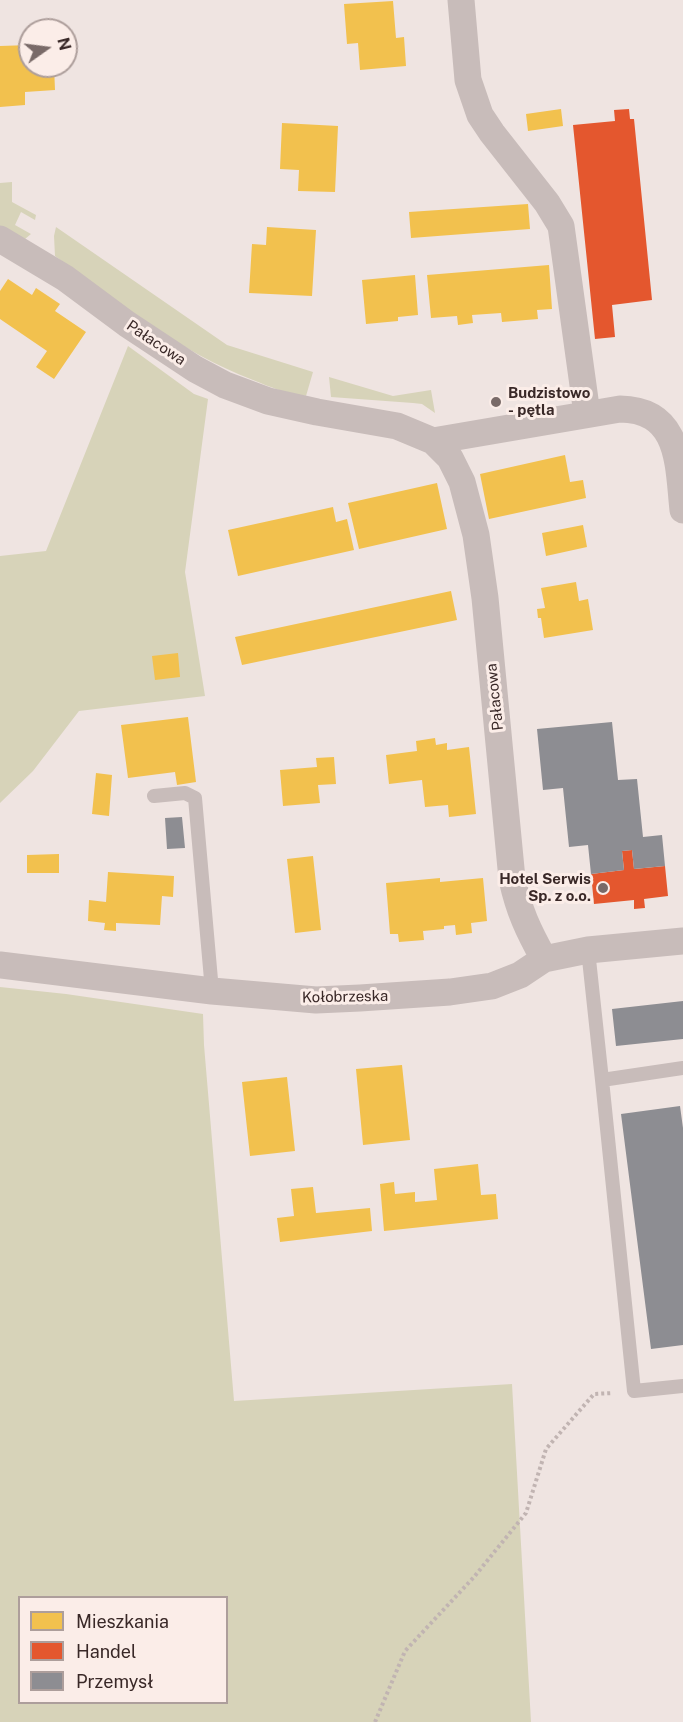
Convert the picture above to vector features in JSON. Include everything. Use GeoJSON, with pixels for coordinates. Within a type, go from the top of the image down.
{"type":"FeatureCollection","features":[{"type":"Feature","properties":{"kind":"street"},"geometry":{"type":"LineString","coordinates":[[461,0],[468,80],[480,115],[547,203],[561,226],[587,414]]}},
{"type":"Feature","properties":{"kind":"street","name":"Pałacowa"},"geometry":{"type":"LineString","coordinates":[[0,239],[66,278],[127,324],[195,369],[225,385],[267,401],[397,426],[433,441],[450,458],[462,482],[476,535],[485,598],[512,879],[518,908],[544,959]]}},
{"type":"Feature","properties":{"kind":"street"},"geometry":{"type":"LineString","coordinates":[[433,441],[587,414],[630,409],[642,412],[656,418],[669,433],[676,449],[683,510]]}},
{"type":"Feature","properties":{"kind":"street","name":"Kołobrzeska"},"geometry":{"type":"LineString","coordinates":[[0,965],[212,992],[316,1000],[450,992],[492,986],[520,975],[544,959],[588,950],[683,941]]}},
{"type":"Feature","properties":{"kind":"lane"},"geometry":{"type":"LineString","coordinates":[[154,796],[185,794],[195,798],[212,992]]}},
{"type":"Feature","properties":{"kind":"lane"},"geometry":{"type":"LineString","coordinates":[[588,950],[634,1391],[683,1386]]}},
{"type":"Feature","properties":{"kind":"lane"},"geometry":{"type":"LineString","coordinates":[[602,1080],[683,1068]]}},
{"type":"Feature","properties":{"kind":"path"},"geometry":{"type":"LineString","coordinates":[[375,1722],[405,1652],[474,1577],[526,1513],[546,1449],[594,1394],[634,1391]]}},
{"type":"Feature","properties":{"kind":"shaded area"},"geometry":{"type":"Polygon","coordinates":[[[12,182],[12,202],[36,215],[35,220],[21,212],[15,225],[31,234],[25,239],[0,226],[0,183],[12,182]]]}},
{"type":"Feature","properties":{"kind":"shaded area"},"geometry":{"type":"Polygon","coordinates":[[[56,227],[227,345],[313,372],[306,396],[279,390],[226,369],[150,325],[55,256],[56,227]]]}},
{"type":"Feature","properties":{"kind":"shaded area"},"geometry":{"type":"Polygon","coordinates":[[[128,346],[194,394],[208,399],[185,572],[205,696],[79,711],[33,771],[0,803],[0,556],[46,551],[128,346]]]}},
{"type":"Feature","properties":{"kind":"shaded area"},"geometry":{"type":"Polygon","coordinates":[[[329,377],[393,396],[431,390],[435,413],[422,404],[331,397],[329,377]]]}},
{"type":"Feature","properties":{"kind":"shaded area"},"geometry":{"type":"Polygon","coordinates":[[[0,987],[203,1014],[234,1401],[512,1384],[531,1722],[0,1722],[0,987]]]}},
{"type":"Feature","properties":{"kind":"building: Mieszkania"},"geometry":{"type":"Polygon","coordinates":[[[393,1],[396,38],[404,37],[406,66],[360,70],[358,43],[347,44],[344,4],[393,1]]]}},
{"type":"Feature","properties":{"kind":"building: Mieszkania"},"geometry":{"type":"Polygon","coordinates":[[[18,45],[18,78],[54,78],[55,90],[25,92],[25,105],[0,107],[0,46],[18,45]]]}},
{"type":"Feature","properties":{"kind":"building: Mieszkania"},"geometry":{"type":"Polygon","coordinates":[[[561,109],[563,126],[528,131],[526,114],[561,109]]]}},
{"type":"Feature","properties":{"kind":"building: Mieszkania"},"geometry":{"type":"Polygon","coordinates":[[[282,123],[338,126],[335,192],[298,191],[299,170],[280,169],[282,123]]]}},
{"type":"Feature","properties":{"kind":"building: Mieszkania"},"geometry":{"type":"Polygon","coordinates":[[[528,204],[530,229],[411,238],[409,212],[528,204]]]}},
{"type":"Feature","properties":{"kind":"building: Mieszkania"},"geometry":{"type":"Polygon","coordinates":[[[267,227],[316,230],[312,296],[249,293],[252,244],[266,245],[267,227]]]}},
{"type":"Feature","properties":{"kind":"building: Mieszkania"},"geometry":{"type":"Polygon","coordinates":[[[549,265],[552,309],[537,310],[538,319],[502,322],[501,313],[472,315],[473,323],[458,325],[457,316],[431,318],[427,275],[549,265]]]}},
{"type":"Feature","properties":{"kind":"building: Mieszkania"},"geometry":{"type":"Polygon","coordinates":[[[415,275],[418,315],[398,317],[398,321],[366,324],[362,280],[415,275]]]}},
{"type":"Feature","properties":{"kind":"building: Mieszkania"},"geometry":{"type":"Polygon","coordinates":[[[8,279],[32,295],[36,288],[60,304],[55,311],[86,332],[54,379],[36,367],[47,351],[0,319],[0,291],[8,279]]]}},
{"type":"Feature","properties":{"kind":"building: Mieszkania"},"geometry":{"type":"Polygon","coordinates":[[[565,455],[570,482],[583,480],[586,498],[489,519],[480,474],[565,455]]]}},
{"type":"Feature","properties":{"kind":"building: Mieszkania"},"geometry":{"type":"Polygon","coordinates":[[[437,483],[447,529],[359,549],[348,503],[437,483]]]}},
{"type":"Feature","properties":{"kind":"building: Mieszkania"},"geometry":{"type":"Polygon","coordinates":[[[333,507],[336,522],[347,519],[354,550],[238,576],[228,530],[333,507]]]}},
{"type":"Feature","properties":{"kind":"building: Mieszkania"},"geometry":{"type":"Polygon","coordinates":[[[583,525],[587,547],[546,556],[542,533],[583,525]]]}},
{"type":"Feature","properties":{"kind":"building: Mieszkania"},"geometry":{"type":"Polygon","coordinates":[[[576,582],[579,601],[588,599],[593,630],[544,638],[537,609],[545,608],[541,588],[576,582]]]}},
{"type":"Feature","properties":{"kind":"building: Mieszkania"},"geometry":{"type":"Polygon","coordinates":[[[451,591],[457,620],[242,665],[235,637],[451,591]]]}},
{"type":"Feature","properties":{"kind":"building: Mieszkania"},"geometry":{"type":"Polygon","coordinates":[[[178,653],[180,677],[155,680],[152,656],[178,653]]]}},
{"type":"Feature","properties":{"kind":"building: Mieszkania"},"geometry":{"type":"Polygon","coordinates":[[[188,717],[196,782],[177,785],[175,772],[128,778],[121,725],[188,717]]]}},
{"type":"Feature","properties":{"kind":"building: Mieszkania"},"geometry":{"type":"Polygon","coordinates":[[[435,738],[436,745],[447,743],[447,750],[469,747],[476,814],[449,817],[448,805],[425,807],[422,780],[389,784],[386,755],[417,751],[416,741],[435,738]]]}},
{"type":"Feature","properties":{"kind":"building: Mieszkania"},"geometry":{"type":"Polygon","coordinates":[[[334,757],[336,784],[318,785],[320,803],[283,806],[280,770],[317,767],[316,758],[334,757]]]}},
{"type":"Feature","properties":{"kind":"building: Mieszkania"},"geometry":{"type":"Polygon","coordinates":[[[96,773],[112,775],[109,816],[92,814],[96,773]]]}},
{"type":"Feature","properties":{"kind":"building: Mieszkania"},"geometry":{"type":"Polygon","coordinates":[[[59,854],[59,873],[27,873],[27,855],[59,854]]]}},
{"type":"Feature","properties":{"kind":"building: Mieszkania"},"geometry":{"type":"Polygon","coordinates":[[[313,856],[321,930],[295,933],[287,859],[313,856]]]}},
{"type":"Feature","properties":{"kind":"building: Mieszkania"},"geometry":{"type":"Polygon","coordinates":[[[108,872],[174,876],[173,897],[162,896],[160,925],[116,923],[116,931],[104,930],[105,923],[88,921],[89,900],[106,902],[108,872]]]}},
{"type":"Feature","properties":{"kind":"building: Mieszkania"},"geometry":{"type":"Polygon","coordinates":[[[440,878],[440,882],[483,878],[487,921],[471,923],[472,933],[456,935],[455,925],[444,926],[444,929],[423,931],[424,940],[399,942],[398,934],[390,934],[386,883],[440,878]]]}},
{"type":"Feature","properties":{"kind":"building: Mieszkania"},"geometry":{"type":"Polygon","coordinates":[[[402,1065],[410,1140],[363,1145],[356,1069],[402,1065]]]}},
{"type":"Feature","properties":{"kind":"building: Mieszkania"},"geometry":{"type":"Polygon","coordinates":[[[287,1077],[295,1151],[250,1156],[242,1082],[287,1077]]]}},
{"type":"Feature","properties":{"kind":"building: Mieszkania"},"geometry":{"type":"Polygon","coordinates":[[[478,1164],[481,1195],[496,1194],[498,1219],[384,1231],[380,1184],[394,1182],[395,1194],[415,1192],[415,1202],[437,1200],[434,1169],[478,1164]]]}},
{"type":"Feature","properties":{"kind":"building: Mieszkania"},"geometry":{"type":"Polygon","coordinates":[[[313,1187],[316,1213],[370,1208],[372,1231],[280,1242],[277,1218],[294,1216],[291,1189],[313,1187]]]}},
{"type":"Feature","properties":{"kind":"building: Handel"},"geometry":{"type":"Polygon","coordinates":[[[629,109],[630,119],[634,119],[652,300],[612,305],[615,337],[595,339],[573,125],[615,121],[614,110],[629,109]]]}},
{"type":"Feature","properties":{"kind":"building: Handel"},"geometry":{"type":"Polygon","coordinates":[[[632,850],[634,869],[665,866],[668,896],[644,899],[645,908],[634,909],[634,900],[594,904],[591,874],[624,870],[622,851],[632,850]]]}},
{"type":"Feature","properties":{"kind":"building: Przemysł"},"geometry":{"type":"Polygon","coordinates":[[[612,722],[618,780],[637,779],[643,837],[662,835],[665,866],[634,869],[632,850],[622,851],[624,870],[591,874],[588,845],[569,847],[563,788],[543,790],[537,729],[612,722]]]}},
{"type":"Feature","properties":{"kind":"building: Przemysł"},"geometry":{"type":"Polygon","coordinates":[[[182,817],[185,848],[167,849],[165,818],[182,817]]]}},
{"type":"Feature","properties":{"kind":"building: Przemysł"},"geometry":{"type":"Polygon","coordinates":[[[683,1001],[683,1039],[616,1046],[612,1009],[683,1001]]]}},
{"type":"Feature","properties":{"kind":"building: Przemysł"},"geometry":{"type":"Polygon","coordinates":[[[680,1106],[683,1128],[683,1345],[651,1349],[621,1114],[680,1106]]]}},
{"type":"Feature","properties":{"kind":"place","name":"Budzistowo - pętla"},"geometry":{"type":"Point","coordinates":[496,402]}},
{"type":"Feature","properties":{"kind":"place","name":"Hotel Serwis Sp. z o.o."},"geometry":{"type":"Point","coordinates":[603,888]}}]}
